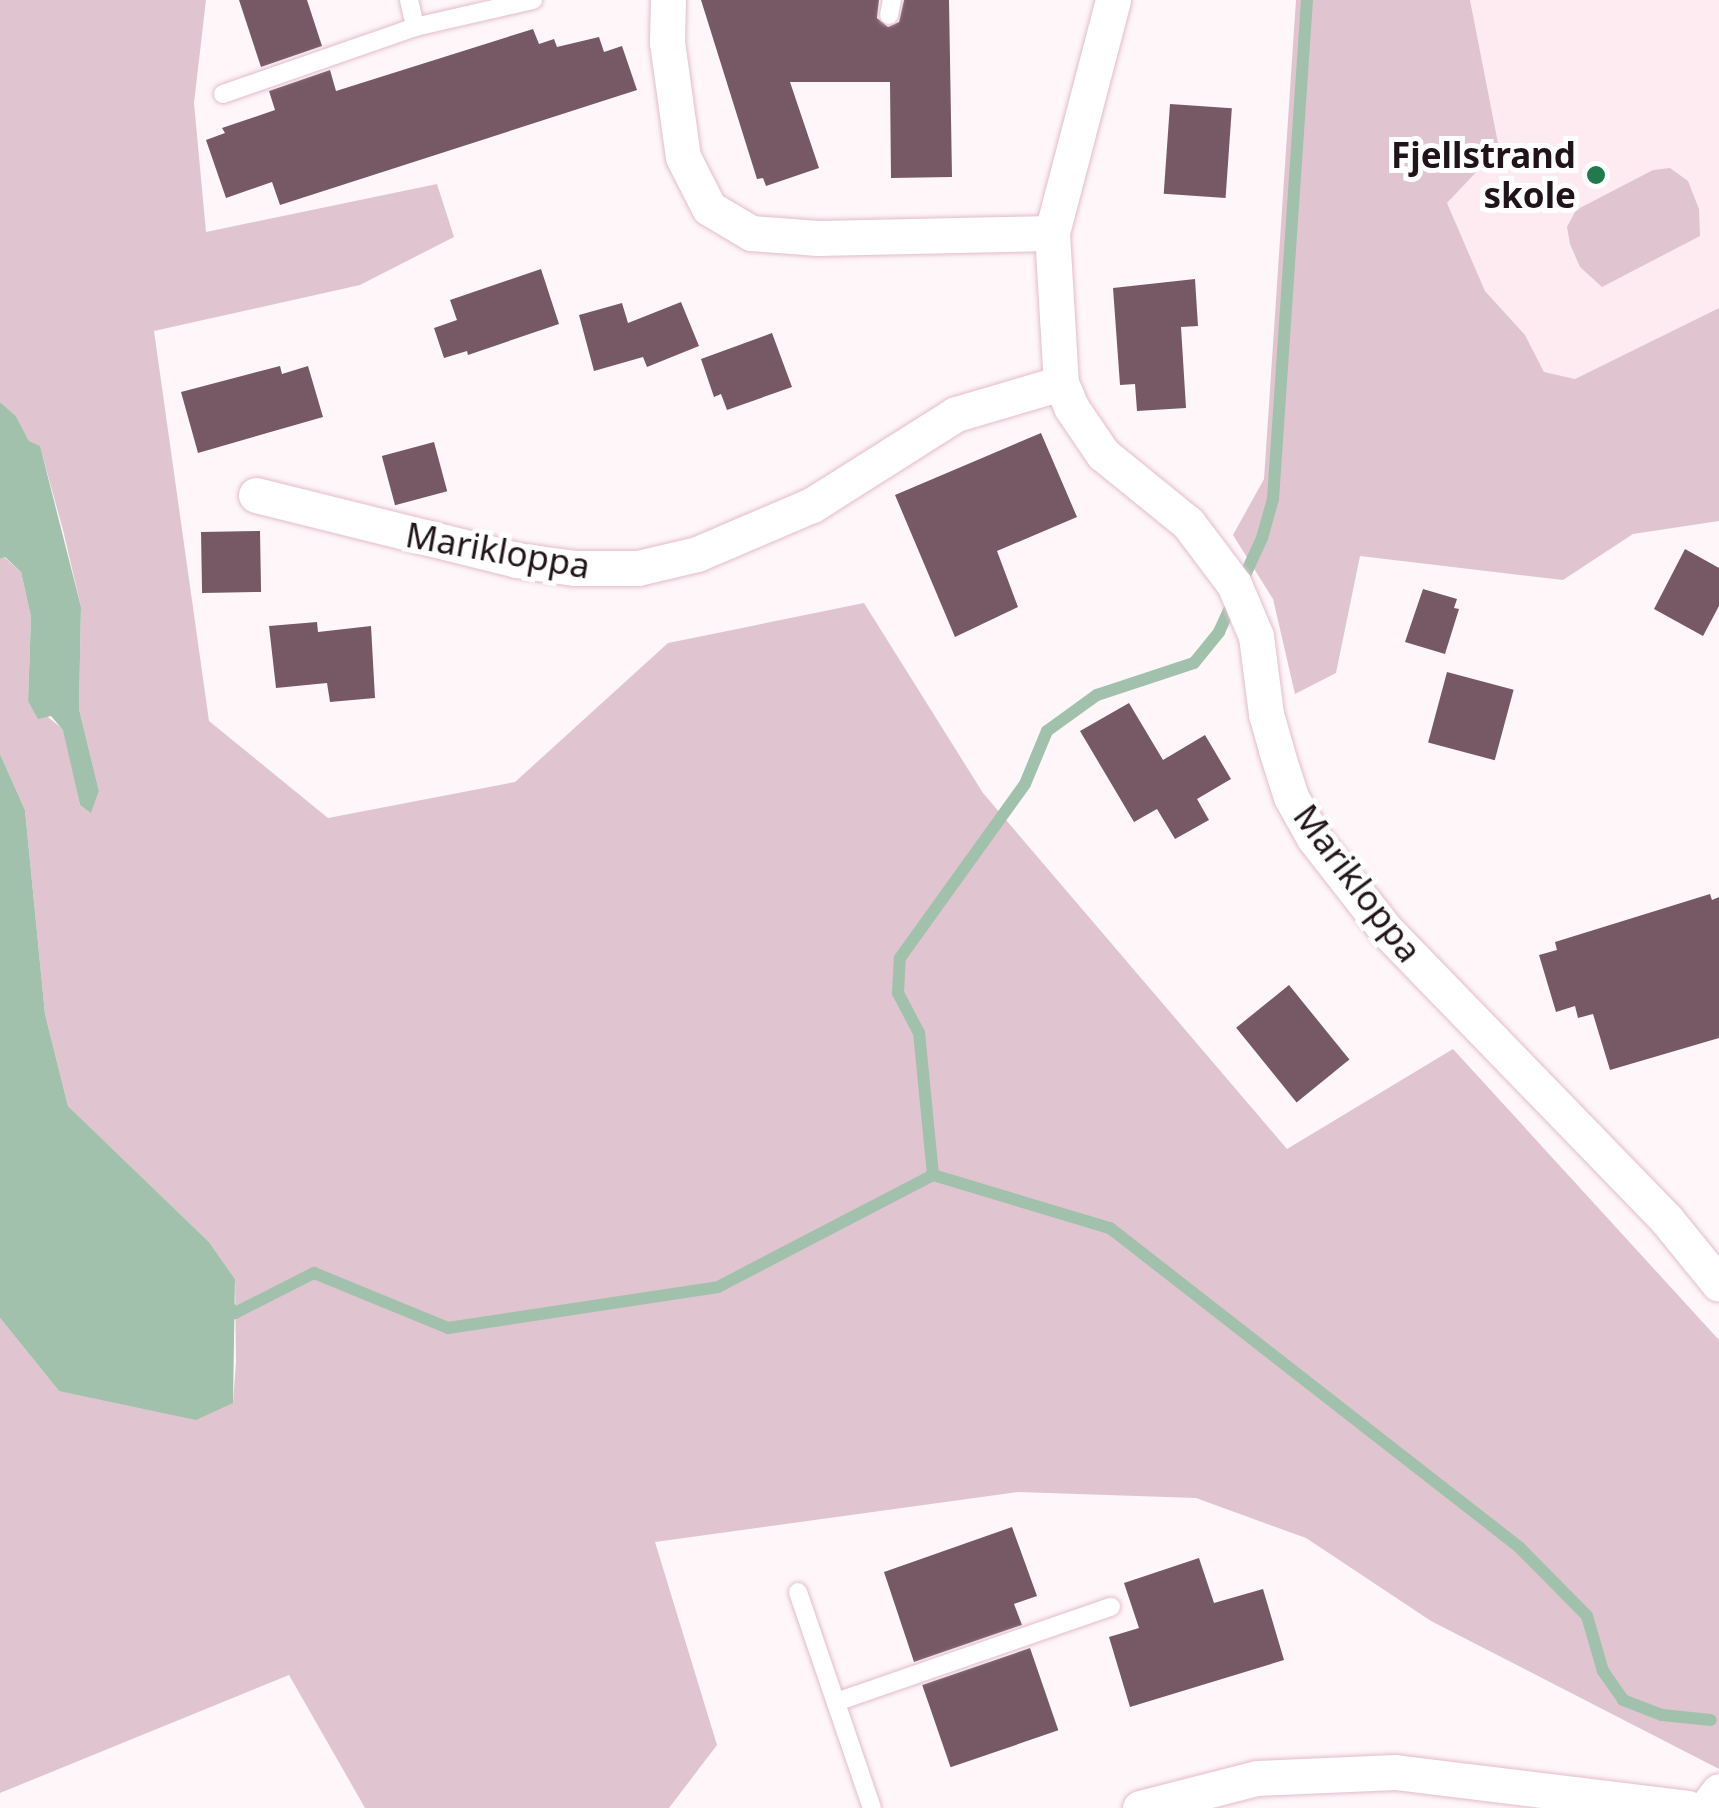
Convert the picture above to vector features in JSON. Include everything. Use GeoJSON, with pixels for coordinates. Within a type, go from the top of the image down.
{"type":"FeatureCollection","features":[{"type":"Feature","properties":{"kind":"street"},"geometry":{"type":"LineString","coordinates":[[667,0],[667,42],[683,157],[708,208],[751,233],[818,238],[1052,233]]}},
{"type":"Feature","properties":{"kind":"street","name":"Marikloppa"},"geometry":{"type":"LineString","coordinates":[[1113,0],[1052,233],[1061,383],[1082,428],[1103,454],[1188,523],[1212,553],[1248,612],[1266,714],[1291,797],[1314,838],[1386,930],[1667,1220],[1719,1284]]}},
{"type":"Feature","properties":{"kind":"street","name":"Marikloppa"},"geometry":{"type":"LineString","coordinates":[[256,495],[516,560],[575,568],[638,568],[696,554],[812,506],[956,414],[1061,383]]}},
{"type":"Feature","properties":{"kind":"street"},"geometry":{"type":"LineString","coordinates":[[1140,1808],[1257,1778],[1313,1772],[1395,1772],[1688,1808]]}},
{"type":"Feature","properties":{"kind":"street"},"geometry":{"type":"LineString","coordinates":[[1706,1808],[1719,1790]]}},
{"type":"Feature","properties":{"kind":"lane"},"geometry":{"type":"LineString","coordinates":[[409,0],[415,27]]}},
{"type":"Feature","properties":{"kind":"lane"},"geometry":{"type":"LineString","coordinates":[[224,94],[415,27],[533,0]]}},
{"type":"Feature","properties":{"kind":"lane"},"geometry":{"type":"LineString","coordinates":[[798,1592],[872,1808]]}},
{"type":"Feature","properties":{"kind":"lane"},"geometry":{"type":"LineString","coordinates":[[836,1702],[1110,1608]]}},
{"type":"Feature","properties":{"kind":"shaded area"},"geometry":{"type":"Polygon","coordinates":[[[0,0],[206,0],[194,103],[206,232],[437,184],[454,237],[360,285],[154,331],[209,721],[328,818],[515,782],[668,643],[864,603],[983,793],[1287,1149],[1453,1049],[1719,1340],[1719,1769],[1431,1621],[1306,1538],[1196,1498],[1018,1492],[655,1542],[717,1745],[669,1808],[365,1808],[289,1675],[0,1793],[0,1318],[59,1391],[233,1403],[236,1362],[235,1279],[209,1242],[68,1106],[45,1014],[25,810],[0,754],[0,559],[4,557],[21,572],[31,617],[28,701],[64,730],[80,805],[91,812],[99,791],[79,709],[81,607],[63,530],[40,447],[29,441],[16,416],[0,402],[0,0]]]}},
{"type":"Feature","properties":{"kind":"shaded area"},"geometry":{"type":"Polygon","coordinates":[[[1296,0],[1470,0],[1499,148],[1447,203],[1485,291],[1525,335],[1544,372],[1575,379],[1719,308],[1719,521],[1633,534],[1563,580],[1360,556],[1336,673],[1295,694],[1273,599],[1233,535],[1264,479],[1296,0]]]}},
{"type":"Feature","properties":{"kind":"shaded area","name":"Fjellstrand skole"},"geometry":{"type":"Polygon","coordinates":[[[1470,0],[1719,0],[1719,308],[1576,379],[1544,373],[1525,335],[1485,291],[1447,203],[1499,147],[1470,0]]]}},
{"type":"Feature","properties":{"kind":"shaded area"},"geometry":{"type":"Polygon","coordinates":[[[1670,168],[1688,181],[1699,209],[1700,236],[1602,287],[1580,267],[1570,244],[1567,227],[1576,210],[1653,170],[1670,168]]]}},
{"type":"Feature","properties":{"kind":"shaded area"},"geometry":{"type":"Polygon","coordinates":[[[0,402],[16,416],[29,441],[40,446],[81,607],[79,709],[99,791],[91,813],[80,805],[63,730],[51,716],[38,719],[28,701],[31,617],[21,572],[5,557],[0,559],[0,402]]]}},
{"type":"Feature","properties":{"kind":"shaded area"},"geometry":{"type":"Polygon","coordinates":[[[0,754],[25,810],[45,1014],[68,1106],[209,1242],[235,1279],[233,1403],[196,1420],[59,1391],[0,1318],[0,754]]]}},
{"type":"Feature","properties":{"kind":"building"},"geometry":{"type":"Polygon","coordinates":[[[239,0],[307,0],[322,46],[261,67],[239,0]]]}},
{"type":"Feature","properties":{"kind":"building"},"geometry":{"type":"Polygon","coordinates":[[[701,0],[879,0],[877,18],[888,27],[899,22],[904,0],[949,0],[952,177],[891,178],[890,82],[790,82],[819,168],[766,186],[763,178],[757,179],[701,0]]]}},
{"type":"Feature","properties":{"kind":"building"},"geometry":{"type":"Polygon","coordinates":[[[533,29],[539,44],[554,39],[557,47],[599,37],[604,52],[622,46],[637,90],[280,205],[272,182],[226,198],[206,140],[225,133],[222,128],[275,110],[269,91],[330,70],[336,91],[533,29]]]}},
{"type":"Feature","properties":{"kind":"building"},"geometry":{"type":"Polygon","coordinates":[[[1170,104],[1232,108],[1226,198],[1164,194],[1170,104]]]}},
{"type":"Feature","properties":{"kind":"building"},"geometry":{"type":"Polygon","coordinates":[[[541,269],[559,324],[468,355],[467,351],[444,358],[434,328],[457,320],[450,300],[541,269]]]}},
{"type":"Feature","properties":{"kind":"building"},"geometry":{"type":"Polygon","coordinates":[[[1195,279],[1198,326],[1181,327],[1186,408],[1137,411],[1135,384],[1120,385],[1113,288],[1195,279]]]}},
{"type":"Feature","properties":{"kind":"building"},"geometry":{"type":"Polygon","coordinates":[[[681,302],[699,346],[647,367],[643,357],[594,371],[579,315],[622,303],[628,323],[681,302]]]}},
{"type":"Feature","properties":{"kind":"building"},"geometry":{"type":"Polygon","coordinates":[[[772,333],[792,387],[727,410],[721,394],[714,397],[701,359],[772,333]]]}},
{"type":"Feature","properties":{"kind":"building"},"geometry":{"type":"Polygon","coordinates":[[[280,366],[282,374],[308,366],[323,417],[198,453],[181,392],[280,366]]]}},
{"type":"Feature","properties":{"kind":"building"},"geometry":{"type":"Polygon","coordinates":[[[1041,433],[1077,517],[997,551],[1018,607],[955,637],[895,495],[1041,433]]]}},
{"type":"Feature","properties":{"kind":"building"},"geometry":{"type":"Polygon","coordinates":[[[434,442],[447,491],[395,505],[382,456],[434,442]]]}},
{"type":"Feature","properties":{"kind":"building"},"geometry":{"type":"Polygon","coordinates":[[[260,531],[261,592],[202,593],[201,532],[260,531]]]}},
{"type":"Feature","properties":{"kind":"building"},"geometry":{"type":"Polygon","coordinates":[[[1685,549],[1719,568],[1719,606],[1703,636],[1654,609],[1685,549]]]}},
{"type":"Feature","properties":{"kind":"building"},"geometry":{"type":"Polygon","coordinates":[[[1423,589],[1457,599],[1454,608],[1459,609],[1445,654],[1405,642],[1423,589]]]}},
{"type":"Feature","properties":{"kind":"building"},"geometry":{"type":"Polygon","coordinates":[[[317,622],[318,632],[371,626],[375,698],[330,702],[327,683],[276,688],[269,626],[317,622]]]}},
{"type":"Feature","properties":{"kind":"building"},"geometry":{"type":"Polygon","coordinates":[[[1447,672],[1514,690],[1495,760],[1428,743],[1447,672]]]}},
{"type":"Feature","properties":{"kind":"building"},"geometry":{"type":"Polygon","coordinates":[[[1129,703],[1163,760],[1205,735],[1231,779],[1197,799],[1209,820],[1175,839],[1157,809],[1134,822],[1080,731],[1129,703]]]}},
{"type":"Feature","properties":{"kind":"building"},"geometry":{"type":"Polygon","coordinates":[[[1710,894],[1712,900],[1719,897],[1719,1038],[1610,1070],[1593,1014],[1578,1018],[1575,1006],[1556,1012],[1539,955],[1557,950],[1555,942],[1710,894]]]}},
{"type":"Feature","properties":{"kind":"building"},"geometry":{"type":"Polygon","coordinates":[[[1289,985],[1349,1060],[1297,1102],[1236,1028],[1289,985]]]}},
{"type":"Feature","properties":{"kind":"building"},"geometry":{"type":"Polygon","coordinates":[[[1012,1527],[1037,1596],[1014,1604],[1022,1625],[914,1662],[884,1572],[1012,1527]]]}},
{"type":"Feature","properties":{"kind":"building"},"geometry":{"type":"Polygon","coordinates":[[[1199,1558],[1214,1603],[1263,1589],[1284,1660],[1130,1707],[1109,1637],[1139,1628],[1124,1583],[1199,1558]]]}},
{"type":"Feature","properties":{"kind":"building"},"geometry":{"type":"Polygon","coordinates":[[[1030,1648],[1058,1730],[951,1767],[922,1685],[1030,1648]]]}},
{"type":"Feature","properties":{"kind":"waterway"},"geometry":{"type":"LineString","coordinates":[[933,1175],[919,1033],[898,993],[900,958],[1025,784],[1047,731],[1097,695],[1194,663],[1219,632],[1262,538],[1273,499],[1307,0]]}},
{"type":"Feature","properties":{"kind":"waterway"},"geometry":{"type":"LineString","coordinates":[[225,1302],[235,1313],[314,1273],[448,1328],[718,1287],[933,1175],[1110,1228],[1519,1547],[1587,1616],[1603,1671],[1623,1700],[1662,1715],[1711,1720]]}},
{"type":"Feature","properties":{"kind":"place","name":"Fjellstrand skole"},"geometry":{"type":"Point","coordinates":[1596,175]}}]}
